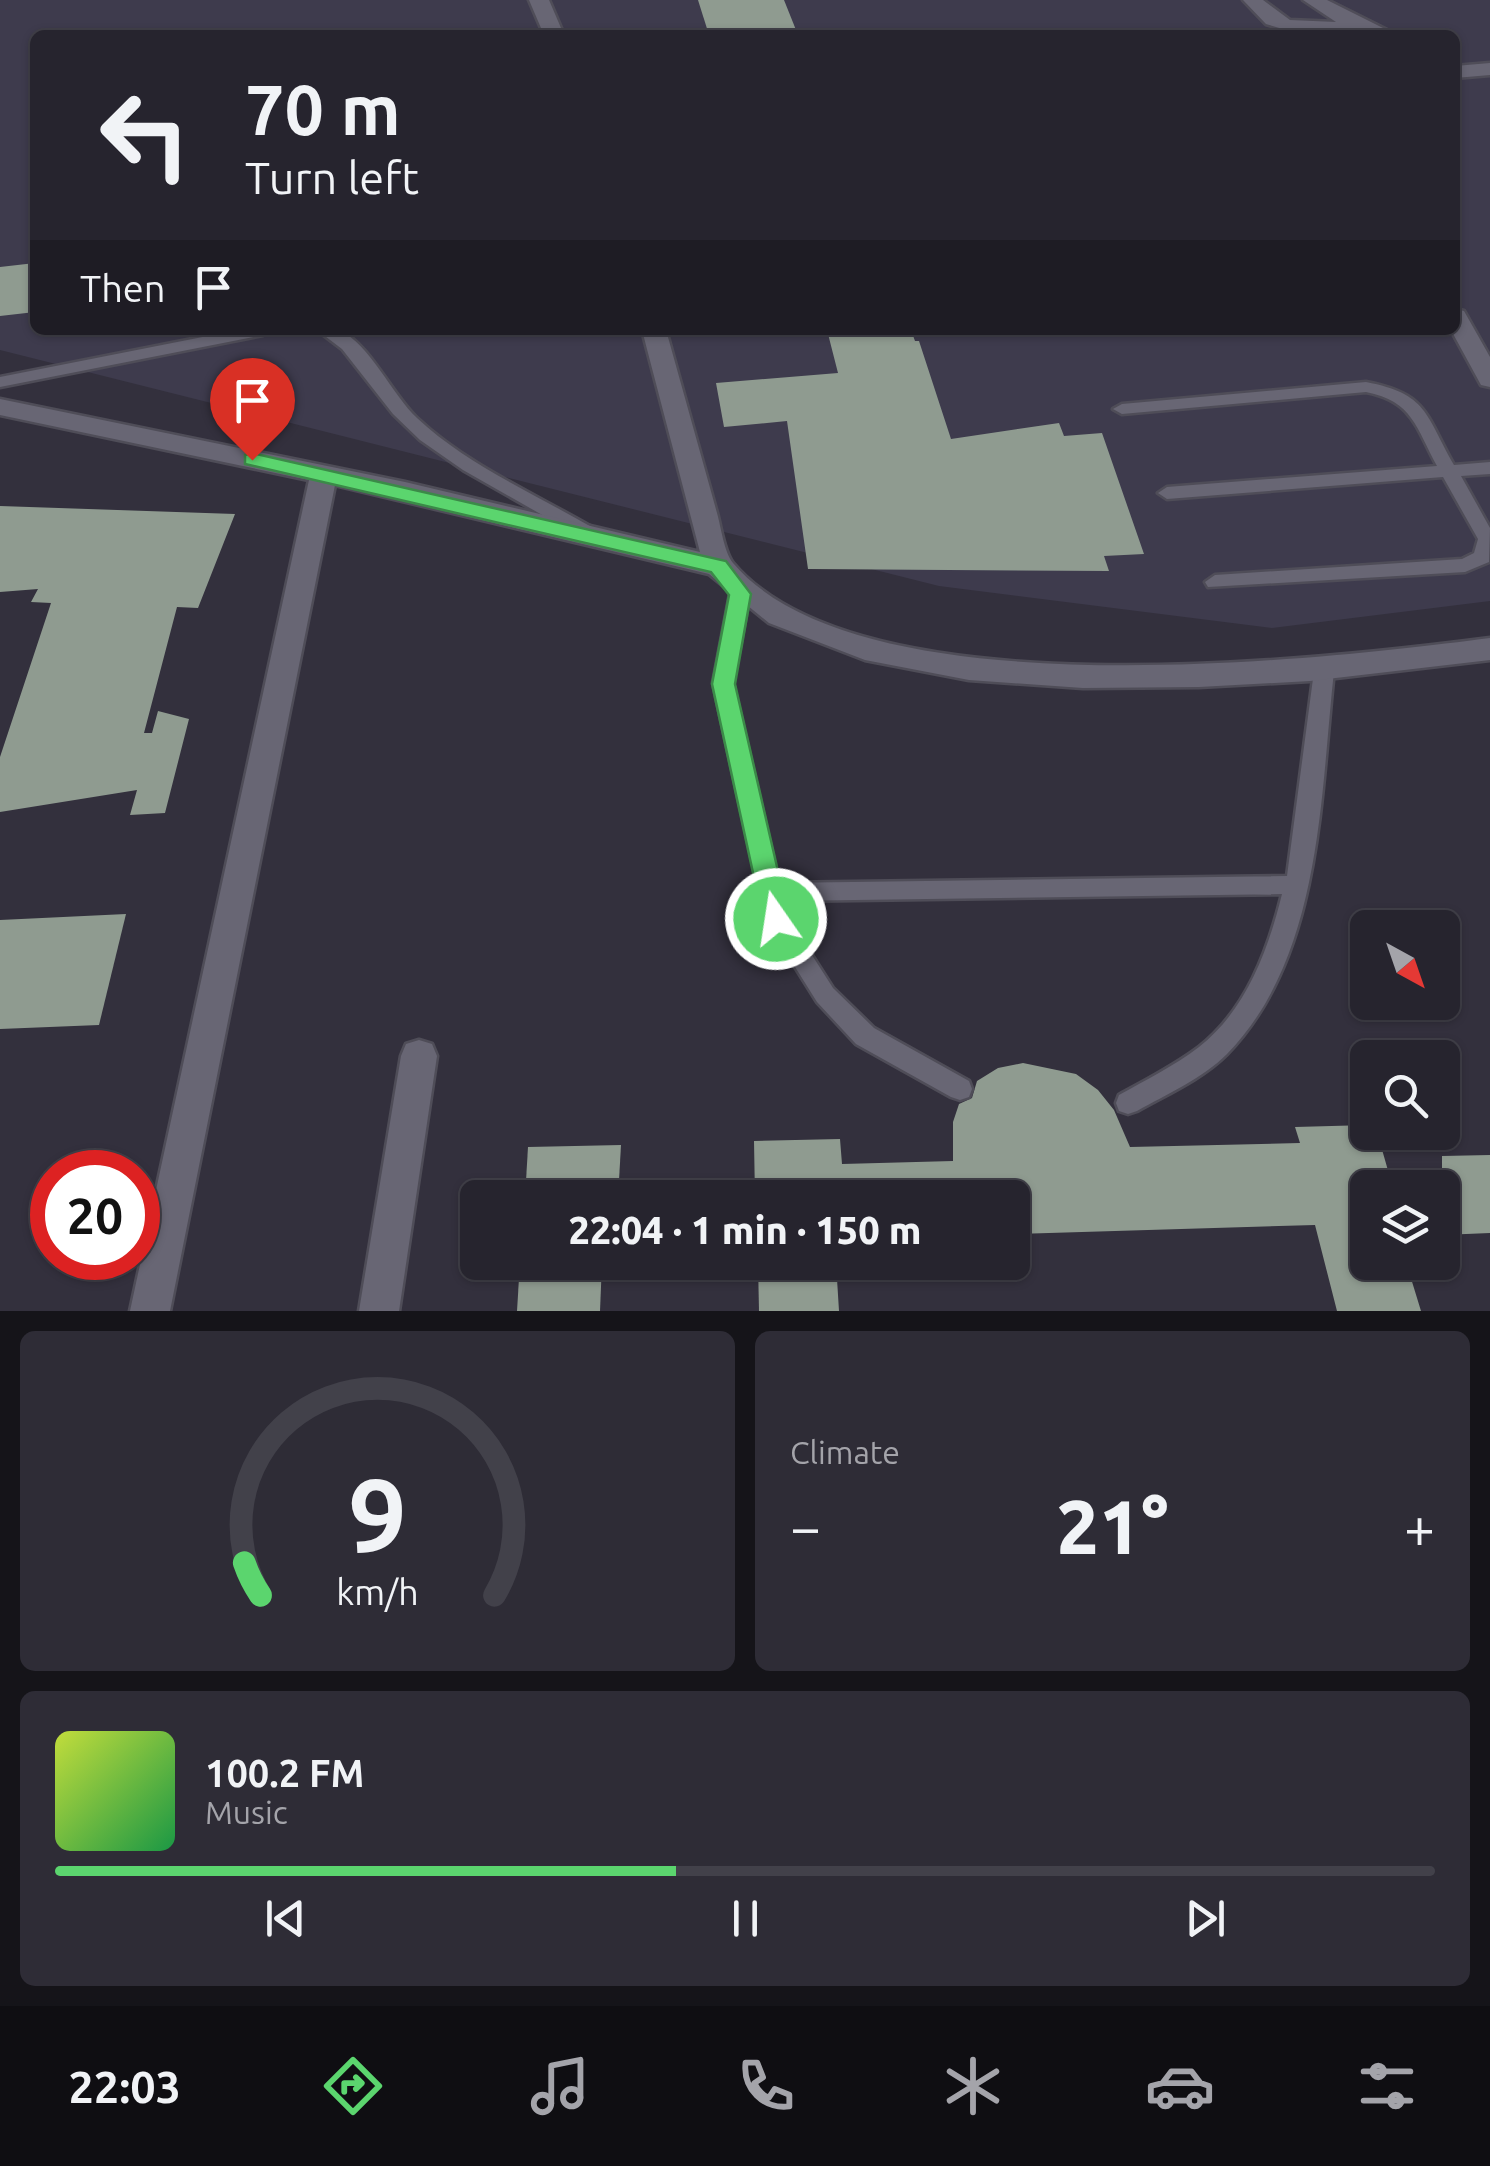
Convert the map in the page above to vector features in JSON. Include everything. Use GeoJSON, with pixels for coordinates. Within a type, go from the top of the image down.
{"type":"FeatureCollection","features":[{"type":"Feature","properties":{"kind":"street"},"geometry":{"type":"LineString","coordinates":[[539,0],[552,30]]}},
{"type":"Feature","properties":{"kind":"street"},"geometry":{"type":"LineString","coordinates":[[1253,0],[1265,15],[1292,26],[1358,26]]}},
{"type":"Feature","properties":{"kind":"street"},"geometry":{"type":"LineString","coordinates":[[1313,0],[1371,30]]}},
{"type":"Feature","properties":{"kind":"street"},"geometry":{"type":"LineString","coordinates":[[1460,52],[1490,50]]}},
{"type":"Feature","properties":{"kind":"street"},"geometry":{"type":"LineString","coordinates":[[1460,72],[1490,69]]}},
{"type":"Feature","properties":{"kind":"street"},"geometry":{"type":"LineString","coordinates":[[1460,325],[1490,379]]}},
{"type":"Feature","properties":{"kind":"street"},"geometry":{"type":"LineString","coordinates":[[655,335],[718,566],[740,594],[782,620],[898,656],[1020,674],[1180,678],[1324,671],[1490,649]]}},
{"type":"Feature","properties":{"kind":"street"},"geometry":{"type":"LineString","coordinates":[[0,408],[324,474],[718,566]]}},
{"type":"Feature","properties":{"kind":"street"},"geometry":{"type":"LineString","coordinates":[[150,1311],[324,474]]}},
{"type":"Feature","properties":{"kind":"street"},"geometry":{"type":"LineString","coordinates":[[379,1311],[419,1056]]}},
{"type":"Feature","properties":{"kind":"lane"},"geometry":{"type":"LineString","coordinates":[[0,382],[238,335]]}},
{"type":"Feature","properties":{"kind":"lane"},"geometry":{"type":"LineString","coordinates":[[333,335],[351,347],[382,393],[412,425],[594,536]]}},
{"type":"Feature","properties":{"kind":"lane"},"geometry":{"type":"LineString","coordinates":[[1122,410],[1366,387],[1392,392],[1410,402],[1486,539],[1482,557],[1465,566],[1215,582]]}},
{"type":"Feature","properties":{"kind":"lane"},"geometry":{"type":"LineString","coordinates":[[1167,493],[1490,468]]}},
{"type":"Feature","properties":{"kind":"lane"},"geometry":{"type":"LineString","coordinates":[[740,594],[724,684],[776,919],[825,995],[865,1036],[960,1089]]}},
{"type":"Feature","properties":{"kind":"lane"},"geometry":{"type":"LineString","coordinates":[[1128,1103],[1196,1063],[1244,1016],[1280,950],[1295,885],[1324,671]]}},
{"type":"Feature","properties":{"kind":"lane"},"geometry":{"type":"LineString","coordinates":[[770,892],[1295,885]]}},
{"type":"Feature","properties":{"kind":"shaded area"},"geometry":{"type":"Polygon","coordinates":[[[0,0],[1490,0],[1490,601],[1272,628],[939,586],[0,350],[0,0]]]}},
{"type":"Feature","properties":{"kind":"building"},"geometry":{"type":"Polygon","coordinates":[[[698,0],[784,0],[796,30],[707,30],[698,0]]]}},
{"type":"Feature","properties":{"kind":"building"},"geometry":{"type":"Polygon","coordinates":[[[30,264],[30,313],[0,316],[0,267],[30,264]]]}},
{"type":"Feature","properties":{"kind":"building"},"geometry":{"type":"Polygon","coordinates":[[[828,335],[913,335],[919,341],[951,439],[1059,423],[1064,436],[1102,433],[1144,554],[1104,556],[1109,571],[808,569],[787,421],[724,427],[716,383],[838,373],[828,335]]]}},
{"type":"Feature","properties":{"kind":"building"},"geometry":{"type":"Polygon","coordinates":[[[0,506],[235,514],[198,608],[177,607],[144,733],[152,733],[158,711],[189,719],[165,813],[130,815],[137,790],[0,812],[0,757],[51,603],[31,602],[38,589],[0,592],[0,506]]]}},
{"type":"Feature","properties":{"kind":"building"},"geometry":{"type":"Polygon","coordinates":[[[126,914],[99,1025],[0,1029],[0,920],[126,914]]]}},
{"type":"Feature","properties":{"kind":"building"},"geometry":{"type":"Polygon","coordinates":[[[1023,1063],[1076,1074],[1098,1090],[1114,1110],[1130,1147],[1300,1143],[1295,1127],[1350,1125],[1350,1150],[1382,1150],[1388,1170],[1350,1170],[1350,1280],[1412,1280],[1421,1311],[1337,1311],[1315,1225],[1030,1233],[1030,1180],[755,1180],[754,1141],[840,1139],[842,1164],[953,1161],[953,1122],[959,1104],[972,1098],[977,1081],[998,1068],[1023,1063]]]}},
{"type":"Feature","properties":{"kind":"building"},"geometry":{"type":"Polygon","coordinates":[[[621,1145],[619,1180],[526,1180],[528,1147],[621,1145]]]}},
{"type":"Feature","properties":{"kind":"building"},"geometry":{"type":"Polygon","coordinates":[[[1490,1155],[1490,1233],[1460,1234],[1460,1170],[1442,1170],[1442,1156],[1490,1155]]]}},
{"type":"Feature","properties":{"kind":"building"},"geometry":{"type":"Polygon","coordinates":[[[519,1280],[601,1280],[600,1311],[517,1311],[519,1280]]]}},
{"type":"Feature","properties":{"kind":"building"},"geometry":{"type":"Polygon","coordinates":[[[758,1280],[837,1280],[839,1311],[759,1311],[758,1280]]]}},
{"type":"Feature","properties":{"kind":"route"},"geometry":{"type":"LineString","coordinates":[[252,460],[405,491],[718,566],[740,594],[724,684],[737,760],[776,919]]}}]}
